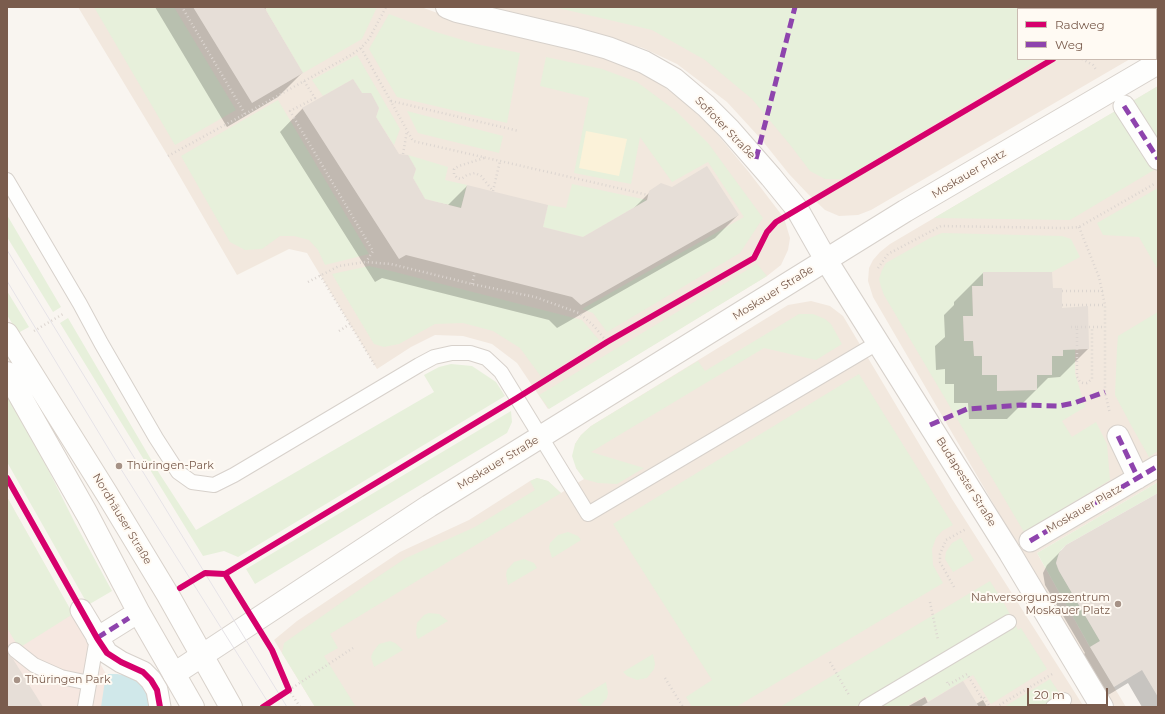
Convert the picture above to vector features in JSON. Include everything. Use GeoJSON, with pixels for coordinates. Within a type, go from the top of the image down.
{"type":"FeatureCollection","features":[{"type":"Feature","properties":{"kind":"street","name":"Sofioter Straße"},"geometry":{"type":"LineString","coordinates":[[447,7],[457,11],[608,48],[644,62],[674,79],[706,106],[771,177],[796,209],[826,260]]}},
{"type":"Feature","properties":{"kind":"street"},"geometry":{"type":"LineString","coordinates":[[1158,63],[1118,98],[1158,159]]}},
{"type":"Feature","properties":{"kind":"street","name":"Moskauer Platz"},"geometry":{"type":"LineString","coordinates":[[826,260],[905,211],[1118,98]]}},
{"type":"Feature","properties":{"kind":"street","name":"Budapester Straße"},"geometry":{"type":"LineString","coordinates":[[826,260],[1010,553],[1102,707]]}},
{"type":"Feature","properties":{"kind":"street","name":"Moskauer Straße"},"geometry":{"type":"LineString","coordinates":[[174,674],[416,514],[826,260]]}},
{"type":"Feature","properties":{"kind":"street","name":"Nordhäuser Straße"},"geometry":{"type":"LineString","coordinates":[[7,334],[168,595],[231,707]]}},
{"type":"Feature","properties":{"kind":"street"},"geometry":{"type":"LineString","coordinates":[[7,373],[87,514],[139,613],[193,707]]}},
{"type":"Feature","properties":{"kind":"street"},"geometry":{"type":"LineString","coordinates":[[1118,436],[1138,478]]}},
{"type":"Feature","properties":{"kind":"street","name":"Moskauer Platz"},"geometry":{"type":"LineString","coordinates":[[1030,541],[1158,466]]}},
{"type":"Feature","properties":{"kind":"street"},"geometry":{"type":"LineString","coordinates":[[81,610],[96,638],[107,653],[121,662],[143,672],[151,680],[157,690],[160,707]]}},
{"type":"Feature","properties":{"kind":"street"},"geometry":{"type":"LineString","coordinates":[[96,638],[129,618]]}},
{"type":"Feature","properties":{"kind":"lane"},"geometry":{"type":"LineString","coordinates":[[7,180],[80,304],[100,343],[156,438],[178,472],[192,482],[214,485],[234,475],[419,365],[434,358],[452,353],[470,353],[486,358],[501,372],[588,514],[878,342]]}},
{"type":"Feature","properties":{"kind":"lane"},"geometry":{"type":"LineString","coordinates":[[1010,553],[1030,541]]}},
{"type":"Feature","properties":{"kind":"lane"},"geometry":{"type":"LineString","coordinates":[[866,707],[1009,622]]}},
{"type":"Feature","properties":{"kind":"lane"},"geometry":{"type":"LineString","coordinates":[[85,707],[96,638]]}},
{"type":"Feature","properties":{"kind":"lane"},"geometry":{"type":"LineString","coordinates":[[14,650],[34,665],[47,671],[61,677],[89,683]]}},
{"type":"Feature","properties":{"kind":"path"},"geometry":{"type":"LineString","coordinates":[[182,7],[245,114]]}},
{"type":"Feature","properties":{"kind":"path"},"geometry":{"type":"LineString","coordinates":[[168,156],[351,55],[361,48],[369,39],[386,7]]}},
{"type":"Feature","properties":{"kind":"path"},"geometry":{"type":"LineString","coordinates":[[361,48],[413,141],[648,195]]}},
{"type":"Feature","properties":{"kind":"path"},"geometry":{"type":"LineString","coordinates":[[304,81],[315,98],[290,111],[373,251],[365,262]]}},
{"type":"Feature","properties":{"kind":"path"},"geometry":{"type":"LineString","coordinates":[[390,101],[519,131]]}},
{"type":"Feature","properties":{"kind":"path"},"geometry":{"type":"LineString","coordinates":[[403,154],[407,131]]}},
{"type":"Feature","properties":{"kind":"path"},"geometry":{"type":"LineString","coordinates":[[484,158],[459,166],[454,169],[454,174],[457,178],[461,179],[467,175],[475,173],[482,176],[493,191],[500,161]]}},
{"type":"Feature","properties":{"kind":"path"},"geometry":{"type":"LineString","coordinates":[[878,268],[888,254],[941,226],[1079,227],[1158,182]]}},
{"type":"Feature","properties":{"kind":"path"},"geometry":{"type":"LineString","coordinates":[[1079,227],[1099,277],[1105,305],[1105,392],[1111,422],[1118,436]]}},
{"type":"Feature","properties":{"kind":"path"},"geometry":{"type":"LineString","coordinates":[[308,282],[339,266],[365,262],[391,264],[472,284],[535,297],[579,313],[594,326],[607,342]]}},
{"type":"Feature","properties":{"kind":"path"},"geometry":{"type":"LineString","coordinates":[[472,284],[475,272]]}},
{"type":"Feature","properties":{"kind":"path"},"geometry":{"type":"LineString","coordinates":[[320,275],[386,384]]}},
{"type":"Feature","properties":{"kind":"path"},"geometry":{"type":"LineString","coordinates":[[1062,291],[1102,291]]}},
{"type":"Feature","properties":{"kind":"path"},"geometry":{"type":"LineString","coordinates":[[32,332],[80,304]]}},
{"type":"Feature","properties":{"kind":"path"},"geometry":{"type":"LineString","coordinates":[[1062,306],[1105,305]]}},
{"type":"Feature","properties":{"kind":"path"},"geometry":{"type":"LineString","coordinates":[[339,331],[350,324]]}},
{"type":"Feature","properties":{"kind":"path"},"geometry":{"type":"LineString","coordinates":[[1071,327],[1105,326]]}},
{"type":"Feature","properties":{"kind":"path"},"geometry":{"type":"LineString","coordinates":[[1077,327],[1077,377],[1083,384],[1092,379],[1092,327]]}},
{"type":"Feature","properties":{"kind":"path"},"geometry":{"type":"LineString","coordinates":[[954,588],[940,562],[940,554],[946,540],[987,516]]}},
{"type":"Feature","properties":{"kind":"path"},"geometry":{"type":"LineString","coordinates":[[930,602],[948,685],[967,674],[981,697],[983,696],[990,707]]}},
{"type":"Feature","properties":{"kind":"path"},"geometry":{"type":"LineString","coordinates":[[300,707],[289,690],[353,648]]}},
{"type":"Feature","properties":{"kind":"path"},"geometry":{"type":"LineString","coordinates":[[996,707],[1074,661]]}},
{"type":"Feature","properties":{"kind":"path"},"geometry":{"type":"LineString","coordinates":[[830,662],[853,701]]}},
{"type":"Feature","properties":{"kind":"path"},"geometry":{"type":"LineString","coordinates":[[665,678],[683,707]]}},
{"type":"Feature","properties":{"kind":"shaded area"},"geometry":{"type":"Polygon","coordinates":[[[78,7],[421,7],[451,18],[613,58],[640,70],[680,98],[713,129],[784,218],[790,238],[788,250],[781,265],[767,276],[548,409],[517,363],[492,344],[463,336],[435,335],[411,347],[377,369],[307,253],[289,249],[237,275],[168,156],[78,7]]]}},
{"type":"Feature","properties":{"kind":"shaded area"},"geometry":{"type":"Polygon","coordinates":[[[491,7],[1158,7],[1157,44],[1157,8],[1017,8],[1017,60],[1128,60],[871,210],[858,215],[839,216],[825,210],[808,194],[727,102],[677,64],[643,48],[574,28],[491,7]]]}},
{"type":"Feature","properties":{"kind":"shaded area"},"geometry":{"type":"Polygon","coordinates":[[[1158,86],[1158,482],[1037,553],[1126,707],[1115,707],[1029,565],[873,297],[868,281],[869,268],[873,260],[890,244],[1158,86]]]}},
{"type":"Feature","properties":{"kind":"shaded area"},"geometry":{"type":"Polygon","coordinates":[[[811,301],[830,306],[843,316],[952,499],[1084,707],[315,707],[274,640],[297,621],[400,552],[469,520],[530,481],[537,478],[548,481],[561,493],[584,479],[576,468],[575,444],[581,435],[591,426],[788,305],[811,301]]]}},
{"type":"Feature","properties":{"kind":"shaded area"},"geometry":{"type":"Polygon","coordinates":[[[7,497],[106,674],[127,676],[136,681],[150,707],[7,707],[7,497]]]}},
{"type":"Feature","properties":{"kind":"green space"},"geometry":{"type":"Polygon","coordinates":[[[94,7],[174,7],[236,110],[175,145],[94,7]]]}},
{"type":"Feature","properties":{"kind":"green space"},"geometry":{"type":"Polygon","coordinates":[[[267,7],[377,7],[362,39],[303,73],[266,10],[267,7]]]}},
{"type":"Feature","properties":{"kind":"green space"},"geometry":{"type":"Polygon","coordinates":[[[554,7],[1029,7],[1017,8],[1017,60],[1039,60],[843,179],[825,179],[810,171],[752,99],[705,60],[652,30],[554,7]]]}},
{"type":"Feature","properties":{"kind":"green space"},"geometry":{"type":"Polygon","coordinates":[[[389,14],[436,32],[476,44],[520,53],[507,123],[397,97],[369,49],[389,14]]]}},
{"type":"Feature","properties":{"kind":"green space"},"geometry":{"type":"Polygon","coordinates":[[[357,55],[400,129],[394,145],[376,117],[379,108],[371,94],[362,93],[353,79],[323,96],[312,80],[357,55]]]}},
{"type":"Feature","properties":{"kind":"green space"},"geometry":{"type":"Polygon","coordinates":[[[546,57],[602,69],[637,82],[676,111],[708,143],[763,218],[740,253],[607,332],[593,313],[582,309],[744,217],[708,162],[672,182],[640,137],[631,184],[574,173],[589,98],[540,86],[546,57]]]}},
{"type":"Feature","properties":{"kind":"green space"},"geometry":{"type":"Polygon","coordinates":[[[1158,86],[1158,145],[1131,102],[1158,86]]]}},
{"type":"Feature","properties":{"kind":"green space"},"geometry":{"type":"Polygon","coordinates":[[[278,100],[369,254],[325,265],[318,250],[309,240],[294,236],[280,236],[262,249],[245,250],[230,242],[181,156],[278,100]]]}},
{"type":"Feature","properties":{"kind":"green space"},"geometry":{"type":"Polygon","coordinates":[[[1117,110],[1154,170],[1070,220],[934,218],[1117,110]]]}},
{"type":"Feature","properties":{"kind":"green space"},"geometry":{"type":"Polygon","coordinates":[[[407,111],[503,136],[499,153],[418,133],[407,111]]]}},
{"type":"Feature","properties":{"kind":"green space"},"geometry":{"type":"Polygon","coordinates":[[[408,155],[448,167],[445,180],[467,185],[461,208],[425,199],[413,178],[416,169],[408,155]]]}},
{"type":"Feature","properties":{"kind":"green space"},"geometry":{"type":"Polygon","coordinates":[[[572,184],[647,200],[583,237],[543,227],[548,205],[566,208],[572,184]]]}},
{"type":"Feature","properties":{"kind":"green space"},"geometry":{"type":"Polygon","coordinates":[[[1158,188],[1158,270],[1139,237],[1103,235],[1097,223],[1158,188]]]}},
{"type":"Feature","properties":{"kind":"green space"},"geometry":{"type":"Polygon","coordinates":[[[7,215],[61,307],[53,312],[7,237],[7,215]]]}},
{"type":"Feature","properties":{"kind":"green space"},"geometry":{"type":"Polygon","coordinates":[[[942,233],[1062,236],[1071,239],[1080,257],[1052,272],[983,272],[983,286],[972,286],[973,316],[963,316],[964,341],[973,341],[974,356],[982,356],[997,375],[997,391],[1037,390],[1037,375],[1052,375],[1052,356],[1063,356],[1062,341],[1075,349],[1075,373],[1085,407],[1062,421],[1072,437],[1096,422],[1107,444],[1110,480],[1024,532],[884,295],[881,287],[879,279],[886,263],[930,238],[942,233]]]}},
{"type":"Feature","properties":{"kind":"green space"},"geometry":{"type":"Polygon","coordinates":[[[757,264],[767,276],[549,409],[539,395],[757,264]]]}},
{"type":"Feature","properties":{"kind":"green space"},"geometry":{"type":"Polygon","coordinates":[[[369,266],[582,320],[599,340],[542,378],[520,348],[493,331],[463,323],[435,324],[399,344],[384,347],[374,344],[332,274],[369,266]]]}},
{"type":"Feature","properties":{"kind":"green space"},"geometry":{"type":"Polygon","coordinates":[[[7,291],[29,327],[18,333],[7,315],[7,291]]]}},
{"type":"Feature","properties":{"kind":"green space"},"geometry":{"type":"Polygon","coordinates":[[[1158,312],[1158,451],[1149,457],[1115,395],[1117,348],[1118,336],[1158,312]]]}},
{"type":"Feature","properties":{"kind":"green space"},"geometry":{"type":"Polygon","coordinates":[[[799,314],[813,314],[825,319],[831,324],[842,344],[816,360],[764,348],[591,452],[644,468],[617,484],[598,483],[584,479],[576,468],[572,456],[575,444],[581,435],[591,426],[698,361],[705,371],[799,314]]]}},
{"type":"Feature","properties":{"kind":"green space"},"geometry":{"type":"Polygon","coordinates":[[[68,318],[159,473],[196,530],[434,392],[424,375],[439,367],[451,364],[472,366],[496,382],[505,396],[238,557],[224,551],[203,556],[60,323],[68,318]]]}},
{"type":"Feature","properties":{"kind":"green space"},"geometry":{"type":"Polygon","coordinates":[[[859,374],[953,525],[942,531],[936,538],[932,549],[933,565],[943,583],[736,707],[692,707],[686,697],[712,680],[613,524],[859,374]]]}},
{"type":"Feature","properties":{"kind":"green space"},"geometry":{"type":"Polygon","coordinates":[[[7,387],[75,523],[112,591],[88,605],[7,462],[7,387]]]}},
{"type":"Feature","properties":{"kind":"green space"},"geometry":{"type":"Polygon","coordinates":[[[511,411],[512,422],[507,433],[255,584],[246,569],[511,411]]]}},
{"type":"Feature","properties":{"kind":"green space"},"geometry":{"type":"Polygon","coordinates":[[[537,478],[548,481],[561,493],[330,634],[338,648],[324,656],[356,707],[315,707],[282,653],[284,643],[406,558],[475,527],[535,490],[530,481],[537,478]]]}},
{"type":"Feature","properties":{"kind":"green space"},"geometry":{"type":"Polygon","coordinates":[[[1158,482],[1158,493],[1066,545],[1058,556],[1056,563],[1058,569],[1100,641],[1090,647],[1037,553],[1158,482]]]}},
{"type":"Feature","properties":{"kind":"green space"},"geometry":{"type":"Polygon","coordinates":[[[7,497],[73,614],[19,648],[7,628],[7,497]]]}},
{"type":"Feature","properties":{"kind":"green space"},"geometry":{"type":"Polygon","coordinates":[[[568,532],[578,536],[581,540],[552,558],[549,548],[550,543],[558,535],[568,532]]]}},
{"type":"Feature","properties":{"kind":"green space"},"geometry":{"type":"Polygon","coordinates":[[[961,538],[974,560],[953,572],[945,559],[946,552],[952,543],[961,538]]]}},
{"type":"Feature","properties":{"kind":"green space"},"geometry":{"type":"Polygon","coordinates":[[[524,559],[534,563],[537,568],[508,585],[506,575],[507,570],[514,562],[524,559]]]}},
{"type":"Feature","properties":{"kind":"green space"},"geometry":{"type":"Polygon","coordinates":[[[990,581],[1018,630],[1021,628],[1047,669],[991,704],[973,675],[929,701],[925,696],[905,707],[780,707],[990,581]]]}},
{"type":"Feature","properties":{"kind":"green space"},"geometry":{"type":"Polygon","coordinates":[[[429,613],[439,614],[448,621],[418,639],[416,634],[417,623],[424,615],[429,613]]]}},
{"type":"Feature","properties":{"kind":"green space"},"geometry":{"type":"Polygon","coordinates":[[[390,641],[395,643],[403,650],[374,667],[371,657],[373,652],[379,644],[390,641]]]}},
{"type":"Feature","properties":{"kind":"green space"},"geometry":{"type":"Polygon","coordinates":[[[653,654],[655,664],[654,669],[647,678],[637,680],[627,676],[623,672],[653,654]]]}},
{"type":"Feature","properties":{"kind":"green space"},"geometry":{"type":"Polygon","coordinates":[[[1050,679],[1069,707],[1004,707],[1050,679]]]}},
{"type":"Feature","properties":{"kind":"green space"},"geometry":{"type":"Polygon","coordinates":[[[606,682],[608,693],[607,698],[600,706],[584,707],[577,700],[606,682]]]}},
{"type":"Feature","properties":{"kind":"sand"},"geometry":{"type":"Polygon","coordinates":[[[586,131],[627,139],[619,176],[579,168],[586,131]]]}},
{"type":"Feature","properties":{"kind":"water"},"geometry":{"type":"Polygon","coordinates":[[[106,674],[127,676],[136,681],[144,688],[148,696],[150,707],[101,707],[106,674]]]}},
{"type":"Feature","properties":{"kind":"building"},"geometry":{"type":"Polygon","coordinates":[[[193,7],[264,7],[303,73],[252,103],[193,7]]]}},
{"type":"Feature","properties":{"kind":"building"},"geometry":{"type":"Polygon","coordinates":[[[353,79],[362,93],[371,93],[379,108],[376,117],[399,154],[408,155],[416,169],[413,178],[425,199],[461,208],[467,185],[548,205],[543,227],[583,237],[647,200],[649,191],[661,183],[672,187],[707,166],[739,215],[581,305],[572,297],[406,255],[399,259],[302,108],[353,79]]]}},
{"type":"Feature","properties":{"kind":"building"},"geometry":{"type":"Polygon","coordinates":[[[983,272],[1052,272],[1053,288],[1062,288],[1062,308],[1088,306],[1089,349],[1063,350],[1063,356],[1052,356],[1052,375],[1037,375],[1037,390],[997,391],[997,375],[982,375],[982,356],[974,356],[973,341],[964,341],[963,316],[973,316],[972,286],[983,286],[983,272]]]}},
{"type":"Feature","properties":{"kind":"building","name":"Nahversorgungszentrum Moskauer Platz"},"geometry":{"type":"Polygon","coordinates":[[[1158,493],[1158,697],[1142,670],[1114,687],[1090,647],[1100,641],[1059,571],[1056,563],[1059,553],[1066,545],[1158,493]]]}},
{"type":"Feature","properties":{"kind":"building","name":"Thüringen Park"},"geometry":{"type":"Polygon","coordinates":[[[7,653],[13,659],[43,707],[7,707],[7,653]]]}},
{"type":"Feature","properties":{"kind":"building"},"geometry":{"type":"Polygon","coordinates":[[[963,681],[979,707],[920,707],[963,681]]]}},
{"type":"Feature","properties":{"kind":"tram line"},"geometry":{"type":"LineString","coordinates":[[7,250],[287,707]]}},
{"type":"Feature","properties":{"kind":"tram line"},"geometry":{"type":"LineString","coordinates":[[7,281],[119,466],[271,707]]}},
{"type":"Feature","properties":{"kind":"marked path"},"geometry":{"type":"LineString","coordinates":[[756,159],[795,7]]}},
{"type":"Feature","properties":{"kind":"marked path"},"geometry":{"type":"LineString","coordinates":[[1124,106],[1158,159]]}},
{"type":"Feature","properties":{"kind":"marked path"},"geometry":{"type":"LineString","coordinates":[[930,425],[967,409],[1021,405],[1059,406],[1074,403],[1105,392]]}},
{"type":"Feature","properties":{"kind":"marked path"},"geometry":{"type":"LineString","coordinates":[[1118,436],[1138,478]]}},
{"type":"Feature","properties":{"kind":"marked path"},"geometry":{"type":"LineString","coordinates":[[1030,541],[1158,466]]}},
{"type":"Feature","properties":{"kind":"marked path"},"geometry":{"type":"LineString","coordinates":[[97,638],[129,618]]}},
{"type":"Feature","properties":{"kind":"cycle path"},"geometry":{"type":"LineString","coordinates":[[180,588],[205,573],[225,574],[607,342],[754,258],[767,232],[776,222],[1051,60]]}},
{"type":"Feature","properties":{"kind":"cycle path"},"geometry":{"type":"LineString","coordinates":[[7,478],[97,638],[107,653],[121,662],[143,672],[151,680],[157,690],[160,707]]}},
{"type":"Feature","properties":{"kind":"cycle path"},"geometry":{"type":"LineString","coordinates":[[225,574],[272,650],[289,690],[263,707]]}},
{"type":"Feature","properties":{"kind":"place","name":"Thüringen-Park"},"geometry":{"type":"Point","coordinates":[119,466]}},
{"type":"Feature","properties":{"kind":"place","name":"Nahversorgungszentrum Moskauer Platz"},"geometry":{"type":"Point","coordinates":[1118,604]}},
{"type":"Feature","properties":{"kind":"place","name":"Thüringen Park"},"geometry":{"type":"Point","coordinates":[17,680]}}]}
